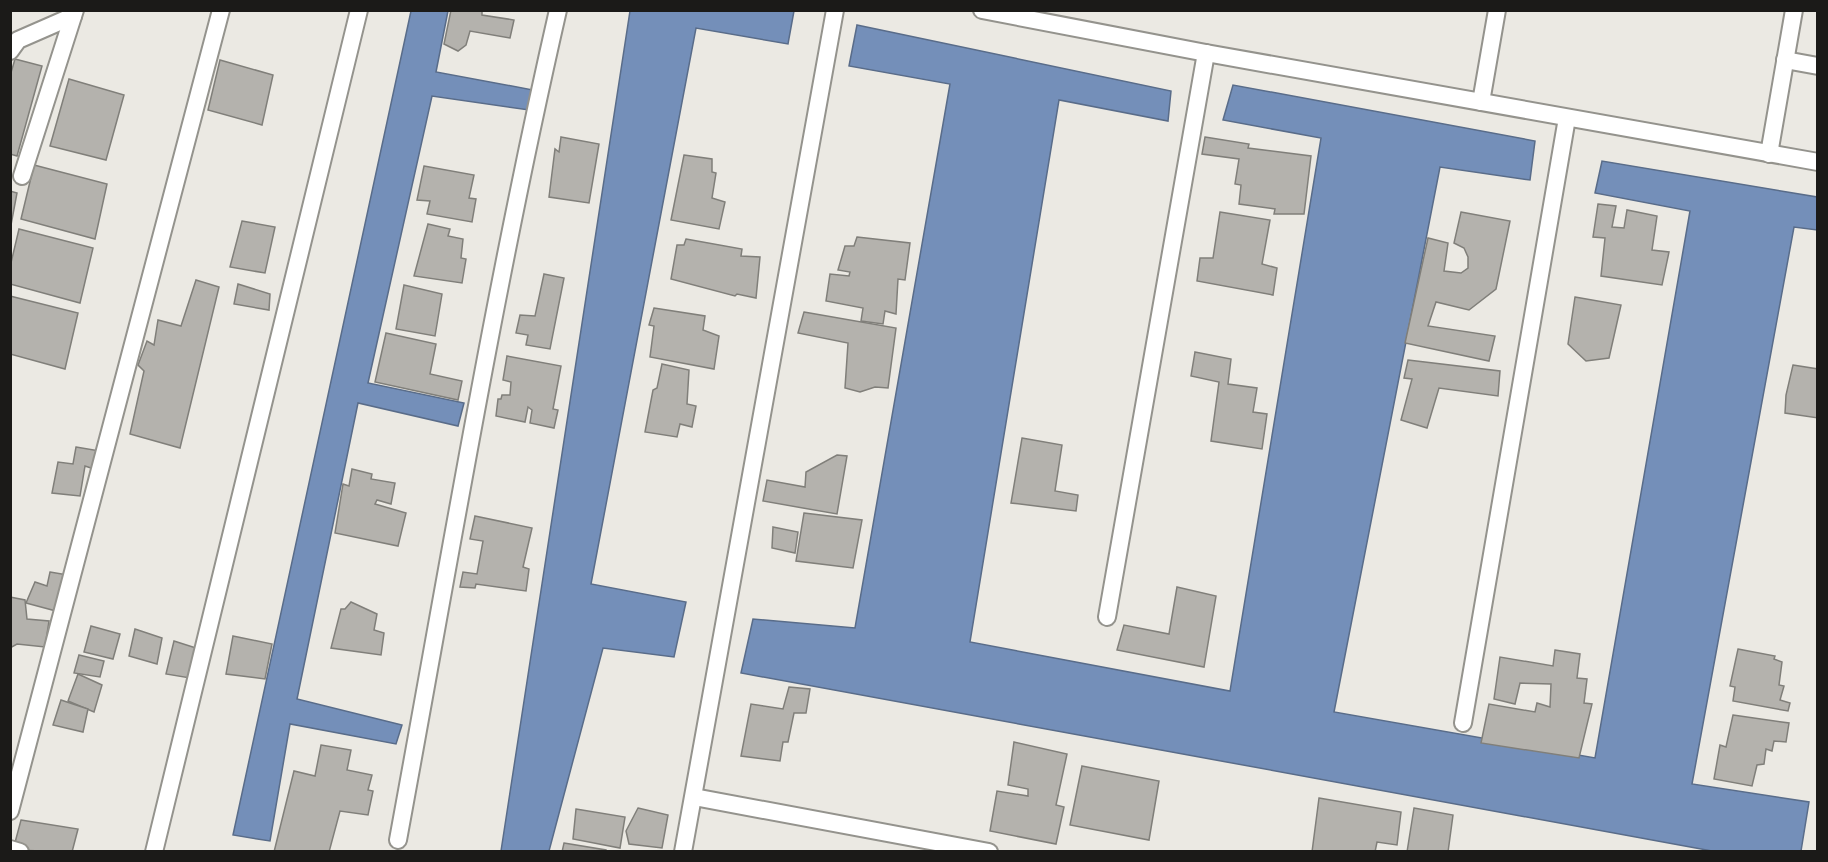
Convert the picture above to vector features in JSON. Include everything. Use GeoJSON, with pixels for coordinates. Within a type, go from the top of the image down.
{"type":"FeatureCollection","features":[{"type":"Feature","properties":{"kind":"street"},"geometry":{"type":"LineString","coordinates":[[10,811],[221,10]]}},
{"type":"Feature","properties":{"kind":"street"},"geometry":{"type":"LineString","coordinates":[[154,852],[359,10]]}},
{"type":"Feature","properties":{"kind":"street"},"geometry":{"type":"LineString","coordinates":[[398,840],[483,377],[535,112],[558,10]]}},
{"type":"Feature","properties":{"kind":"street"},"geometry":{"type":"LineString","coordinates":[[683,852],[835,10]]}},
{"type":"Feature","properties":{"kind":"street"},"geometry":{"type":"LineString","coordinates":[[982,10],[1206,53],[1818,162]]}},
{"type":"Feature","properties":{"kind":"street"},"geometry":{"type":"LineString","coordinates":[[1481,102],[1497,10]]}},
{"type":"Feature","properties":{"kind":"street"},"geometry":{"type":"LineString","coordinates":[[1769,154],[1794,10]]}},
{"type":"Feature","properties":{"kind":"street"},"geometry":{"type":"LineString","coordinates":[[10,51],[18,40],[74,13]]}},
{"type":"Feature","properties":{"kind":"street"},"geometry":{"type":"LineString","coordinates":[[22,176],[74,13]]}},
{"type":"Feature","properties":{"kind":"street"},"geometry":{"type":"LineString","coordinates":[[1107,617],[1206,53]]}},
{"type":"Feature","properties":{"kind":"street"},"geometry":{"type":"LineString","coordinates":[[1785,60],[1818,66]]}},
{"type":"Feature","properties":{"kind":"street"},"geometry":{"type":"LineString","coordinates":[[1463,723],[1567,118]]}},
{"type":"Feature","properties":{"kind":"street"},"geometry":{"type":"LineString","coordinates":[[694,797],[989,852]]}},
{"type":"Feature","properties":{"kind":"street"},"geometry":{"type":"LineString","coordinates":[[10,849],[20,852]]}},
{"type":"Feature","properties":{"kind":"water"},"geometry":{"type":"Polygon","coordinates":[[[411,11],[448,11],[436,72],[533,90],[529,110],[432,96],[368,383],[464,403],[458,426],[358,403],[297,699],[402,725],[396,744],[290,724],[270,841],[233,835],[411,11]]]}},
{"type":"Feature","properties":{"kind":"water"},"geometry":{"type":"Polygon","coordinates":[[[630,11],[794,11],[788,44],[696,28],[591,584],[686,602],[674,657],[603,648],[549,851],[501,851],[630,11]]]}},
{"type":"Feature","properties":{"kind":"water"},"geometry":{"type":"Polygon","coordinates":[[[857,25],[1171,91],[1168,121],[1059,100],[970,642],[1230,691],[1321,138],[1223,120],[1233,85],[1535,141],[1530,180],[1440,167],[1334,712],[1595,758],[1690,211],[1595,193],[1602,161],[1817,197],[1817,230],[1794,227],[1692,784],[1809,802],[1801,851],[1712,851],[741,673],[753,619],[855,628],[950,84],[849,66],[857,25]]]}},
{"type":"Feature","properties":{"kind":"building"},"geometry":{"type":"Polygon","coordinates":[[[451,10],[482,10],[482,15],[514,20],[510,38],[470,31],[466,45],[458,51],[444,44],[451,10]]]}},
{"type":"Feature","properties":{"kind":"building"},"geometry":{"type":"Polygon","coordinates":[[[15,59],[42,66],[17,156],[10,154],[10,76],[15,59]]]}},
{"type":"Feature","properties":{"kind":"building"},"geometry":{"type":"Polygon","coordinates":[[[220,60],[273,75],[262,125],[208,110],[220,60]]]}},
{"type":"Feature","properties":{"kind":"building"},"geometry":{"type":"Polygon","coordinates":[[[69,79],[124,95],[106,160],[50,146],[69,79]]]}},
{"type":"Feature","properties":{"kind":"building"},"geometry":{"type":"Polygon","coordinates":[[[561,137],[599,144],[589,203],[549,197],[555,149],[559,152],[561,137]]]}},
{"type":"Feature","properties":{"kind":"building"},"geometry":{"type":"Polygon","coordinates":[[[1205,137],[1249,144],[1248,148],[1311,156],[1304,214],[1274,214],[1275,209],[1239,204],[1241,185],[1235,184],[1239,159],[1202,154],[1205,137]]]}},
{"type":"Feature","properties":{"kind":"building"},"geometry":{"type":"Polygon","coordinates":[[[684,155],[712,159],[712,172],[716,173],[712,198],[725,202],[719,229],[671,220],[684,155]]]}},
{"type":"Feature","properties":{"kind":"building"},"geometry":{"type":"Polygon","coordinates":[[[34,165],[107,184],[95,239],[21,219],[34,165]]]}},
{"type":"Feature","properties":{"kind":"building"},"geometry":{"type":"Polygon","coordinates":[[[424,166],[474,175],[469,198],[476,199],[472,222],[427,214],[430,201],[417,200],[424,166]]]}},
{"type":"Feature","properties":{"kind":"building"},"geometry":{"type":"Polygon","coordinates":[[[10,191],[17,193],[11,225],[10,225],[10,191]]]}},
{"type":"Feature","properties":{"kind":"building"},"geometry":{"type":"Polygon","coordinates":[[[1598,204],[1616,206],[1612,227],[1624,228],[1627,210],[1657,216],[1652,250],[1669,252],[1662,285],[1601,276],[1605,238],[1593,237],[1598,204]]]}},
{"type":"Feature","properties":{"kind":"building"},"geometry":{"type":"Polygon","coordinates":[[[1220,212],[1270,220],[1262,264],[1277,268],[1273,295],[1197,281],[1200,258],[1213,258],[1220,212]]]}},
{"type":"Feature","properties":{"kind":"building"},"geometry":{"type":"Polygon","coordinates":[[[1461,212],[1510,221],[1496,289],[1469,310],[1436,302],[1428,326],[1495,336],[1489,361],[1405,343],[1428,238],[1448,243],[1444,271],[1461,273],[1468,268],[1468,257],[1464,248],[1454,243],[1461,212]]]}},
{"type":"Feature","properties":{"kind":"building"},"geometry":{"type":"Polygon","coordinates":[[[242,221],[275,227],[265,273],[230,267],[242,221]]]}},
{"type":"Feature","properties":{"kind":"building"},"geometry":{"type":"Polygon","coordinates":[[[428,224],[450,229],[448,236],[463,239],[461,258],[466,259],[462,283],[414,276],[428,224]]]}},
{"type":"Feature","properties":{"kind":"building"},"geometry":{"type":"Polygon","coordinates":[[[19,229],[93,248],[80,303],[10,284],[10,267],[19,229]]]}},
{"type":"Feature","properties":{"kind":"building"},"geometry":{"type":"Polygon","coordinates":[[[857,237],[910,243],[905,280],[898,279],[896,314],[885,311],[883,324],[861,321],[863,308],[826,301],[830,274],[849,276],[850,272],[838,270],[845,246],[854,246],[857,237]]]}},
{"type":"Feature","properties":{"kind":"building"},"geometry":{"type":"Polygon","coordinates":[[[686,239],[742,249],[741,256],[760,257],[756,298],[737,294],[735,296],[671,279],[677,245],[684,245],[686,239]]]}},
{"type":"Feature","properties":{"kind":"building"},"geometry":{"type":"Polygon","coordinates":[[[544,274],[564,278],[550,349],[526,345],[528,335],[516,333],[520,315],[535,316],[544,274]]]}},
{"type":"Feature","properties":{"kind":"building"},"geometry":{"type":"Polygon","coordinates":[[[196,280],[219,287],[180,448],[130,434],[144,371],[138,365],[147,341],[154,345],[158,320],[181,326],[196,280]]]}},
{"type":"Feature","properties":{"kind":"building"},"geometry":{"type":"Polygon","coordinates":[[[238,284],[270,294],[269,310],[234,304],[238,284]]]}},
{"type":"Feature","properties":{"kind":"building"},"geometry":{"type":"Polygon","coordinates":[[[404,285],[442,294],[435,336],[396,329],[404,285]]]}},
{"type":"Feature","properties":{"kind":"building"},"geometry":{"type":"Polygon","coordinates":[[[10,296],[78,313],[65,369],[10,354],[10,296]]]}},
{"type":"Feature","properties":{"kind":"building"},"geometry":{"type":"Polygon","coordinates":[[[1575,297],[1621,305],[1609,358],[1586,361],[1568,344],[1575,297]]]}},
{"type":"Feature","properties":{"kind":"building"},"geometry":{"type":"Polygon","coordinates":[[[654,308],[705,316],[703,330],[719,336],[714,369],[650,357],[654,326],[649,325],[654,308]]]}},
{"type":"Feature","properties":{"kind":"building"},"geometry":{"type":"Polygon","coordinates":[[[804,312],[896,328],[888,388],[875,387],[860,392],[845,388],[848,343],[798,333],[804,312]]]}},
{"type":"Feature","properties":{"kind":"building"},"geometry":{"type":"Polygon","coordinates":[[[386,333],[436,344],[430,374],[462,381],[458,400],[375,382],[386,333]]]}},
{"type":"Feature","properties":{"kind":"building"},"geometry":{"type":"Polygon","coordinates":[[[1195,352],[1231,359],[1228,384],[1257,388],[1253,412],[1267,414],[1262,449],[1211,441],[1219,382],[1191,376],[1195,352]]]}},
{"type":"Feature","properties":{"kind":"building"},"geometry":{"type":"Polygon","coordinates":[[[507,356],[561,366],[553,409],[558,410],[554,428],[530,423],[532,410],[528,407],[525,422],[496,416],[498,399],[501,399],[502,395],[510,395],[511,382],[503,380],[507,356]]]}},
{"type":"Feature","properties":{"kind":"building"},"geometry":{"type":"Polygon","coordinates":[[[1408,360],[1500,371],[1498,396],[1439,388],[1427,428],[1401,420],[1412,379],[1404,378],[1408,360]]]}},
{"type":"Feature","properties":{"kind":"building"},"geometry":{"type":"Polygon","coordinates":[[[662,364],[689,370],[687,404],[696,406],[692,427],[680,424],[677,437],[645,432],[653,390],[657,388],[662,364]]]}},
{"type":"Feature","properties":{"kind":"building"},"geometry":{"type":"Polygon","coordinates":[[[1793,365],[1818,369],[1818,418],[1785,413],[1786,395],[1793,365]]]}},
{"type":"Feature","properties":{"kind":"building"},"geometry":{"type":"Polygon","coordinates":[[[1022,438],[1062,445],[1055,491],[1078,495],[1076,511],[1011,503],[1022,438]]]}},
{"type":"Feature","properties":{"kind":"building"},"geometry":{"type":"Polygon","coordinates":[[[76,447],[100,451],[94,469],[85,466],[80,496],[52,493],[58,462],[73,464],[76,447]]]}},
{"type":"Feature","properties":{"kind":"building"},"geometry":{"type":"Polygon","coordinates":[[[837,455],[847,456],[837,514],[763,501],[767,480],[805,487],[806,472],[837,455]]]}},
{"type":"Feature","properties":{"kind":"building"},"geometry":{"type":"Polygon","coordinates":[[[352,469],[372,474],[371,479],[395,483],[391,504],[377,500],[375,504],[406,513],[398,546],[335,533],[343,484],[349,486],[352,469]]]}},
{"type":"Feature","properties":{"kind":"building"},"geometry":{"type":"Polygon","coordinates":[[[804,513],[862,520],[853,568],[796,561],[804,513]]]}},
{"type":"Feature","properties":{"kind":"building"},"geometry":{"type":"Polygon","coordinates":[[[475,516],[532,528],[523,567],[529,569],[526,591],[476,584],[475,588],[460,587],[463,572],[477,574],[483,541],[470,539],[475,516]]]}},
{"type":"Feature","properties":{"kind":"building"},"geometry":{"type":"Polygon","coordinates":[[[773,527],[798,532],[795,553],[772,548],[773,527]]]}},
{"type":"Feature","properties":{"kind":"building"},"geometry":{"type":"Polygon","coordinates":[[[50,572],[68,575],[56,611],[26,603],[35,582],[47,586],[50,572]]]}},
{"type":"Feature","properties":{"kind":"building"},"geometry":{"type":"Polygon","coordinates":[[[1177,587],[1216,596],[1204,667],[1117,650],[1124,625],[1169,634],[1177,587]]]}},
{"type":"Feature","properties":{"kind":"building"},"geometry":{"type":"Polygon","coordinates":[[[10,597],[25,600],[27,619],[49,621],[45,647],[17,644],[10,648],[10,597]]]}},
{"type":"Feature","properties":{"kind":"building"},"geometry":{"type":"Polygon","coordinates":[[[351,602],[377,614],[374,630],[384,633],[381,655],[331,648],[341,609],[345,609],[351,602]]]}},
{"type":"Feature","properties":{"kind":"building"},"geometry":{"type":"Polygon","coordinates":[[[91,626],[120,634],[113,659],[84,652],[91,626]]]}},
{"type":"Feature","properties":{"kind":"building"},"geometry":{"type":"Polygon","coordinates":[[[135,629],[162,638],[157,664],[129,656],[135,629]]]}},
{"type":"Feature","properties":{"kind":"building"},"geometry":{"type":"Polygon","coordinates":[[[233,636],[272,644],[265,679],[226,674],[233,636]]]}},
{"type":"Feature","properties":{"kind":"building"},"geometry":{"type":"Polygon","coordinates":[[[174,641],[196,648],[190,678],[166,674],[174,641]]]}},
{"type":"Feature","properties":{"kind":"building"},"geometry":{"type":"Polygon","coordinates":[[[1738,649],[1775,656],[1774,659],[1782,662],[1779,685],[1784,686],[1780,700],[1790,703],[1788,711],[1733,701],[1735,687],[1730,686],[1738,649]]]}},
{"type":"Feature","properties":{"kind":"building"},"geometry":{"type":"Polygon","coordinates":[[[1555,650],[1580,654],[1577,678],[1587,679],[1584,703],[1592,704],[1579,758],[1481,743],[1489,704],[1535,712],[1537,703],[1550,707],[1551,684],[1520,683],[1515,704],[1494,699],[1500,657],[1553,666],[1555,650]]]}},
{"type":"Feature","properties":{"kind":"building"},"geometry":{"type":"Polygon","coordinates":[[[79,655],[104,661],[100,677],[74,673],[79,655]]]}},
{"type":"Feature","properties":{"kind":"building"},"geometry":{"type":"Polygon","coordinates":[[[78,674],[102,685],[94,712],[68,701],[78,674]]]}},
{"type":"Feature","properties":{"kind":"building"},"geometry":{"type":"Polygon","coordinates":[[[789,687],[810,689],[806,713],[794,713],[788,742],[783,742],[780,761],[741,756],[751,704],[783,709],[789,687]]]}},
{"type":"Feature","properties":{"kind":"building"},"geometry":{"type":"Polygon","coordinates":[[[61,700],[88,709],[83,732],[53,725],[61,700]]]}},
{"type":"Feature","properties":{"kind":"building"},"geometry":{"type":"Polygon","coordinates":[[[1733,715],[1789,723],[1786,742],[1774,741],[1772,751],[1766,749],[1764,764],[1757,765],[1752,786],[1714,779],[1720,745],[1726,747],[1733,715]]]}},
{"type":"Feature","properties":{"kind":"building"},"geometry":{"type":"Polygon","coordinates":[[[1014,742],[1067,754],[1056,805],[1064,807],[1056,844],[990,831],[997,791],[1028,796],[1028,789],[1008,785],[1014,742]]]}},
{"type":"Feature","properties":{"kind":"building"},"geometry":{"type":"Polygon","coordinates":[[[321,745],[351,750],[347,770],[372,775],[368,790],[373,791],[368,815],[340,811],[329,852],[274,852],[294,771],[315,776],[321,745]]]}},
{"type":"Feature","properties":{"kind":"building"},"geometry":{"type":"Polygon","coordinates":[[[1082,766],[1159,781],[1149,840],[1070,825],[1082,766]]]}},
{"type":"Feature","properties":{"kind":"building"},"geometry":{"type":"Polygon","coordinates":[[[1319,798],[1401,812],[1397,845],[1377,842],[1375,852],[1312,852],[1319,798]]]}},
{"type":"Feature","properties":{"kind":"building"},"geometry":{"type":"Polygon","coordinates":[[[638,808],[668,815],[662,848],[629,844],[626,831],[638,808]]]}},
{"type":"Feature","properties":{"kind":"building"},"geometry":{"type":"Polygon","coordinates":[[[1414,808],[1453,815],[1448,852],[1407,852],[1414,808]]]}},
{"type":"Feature","properties":{"kind":"building"},"geometry":{"type":"Polygon","coordinates":[[[576,809],[625,817],[620,848],[573,839],[576,809]]]}},
{"type":"Feature","properties":{"kind":"building"},"geometry":{"type":"Polygon","coordinates":[[[21,820],[78,829],[72,852],[13,850],[21,820]]]}},
{"type":"Feature","properties":{"kind":"building"},"geometry":{"type":"Polygon","coordinates":[[[564,843],[606,850],[606,852],[562,852],[564,843]]]}}]}
